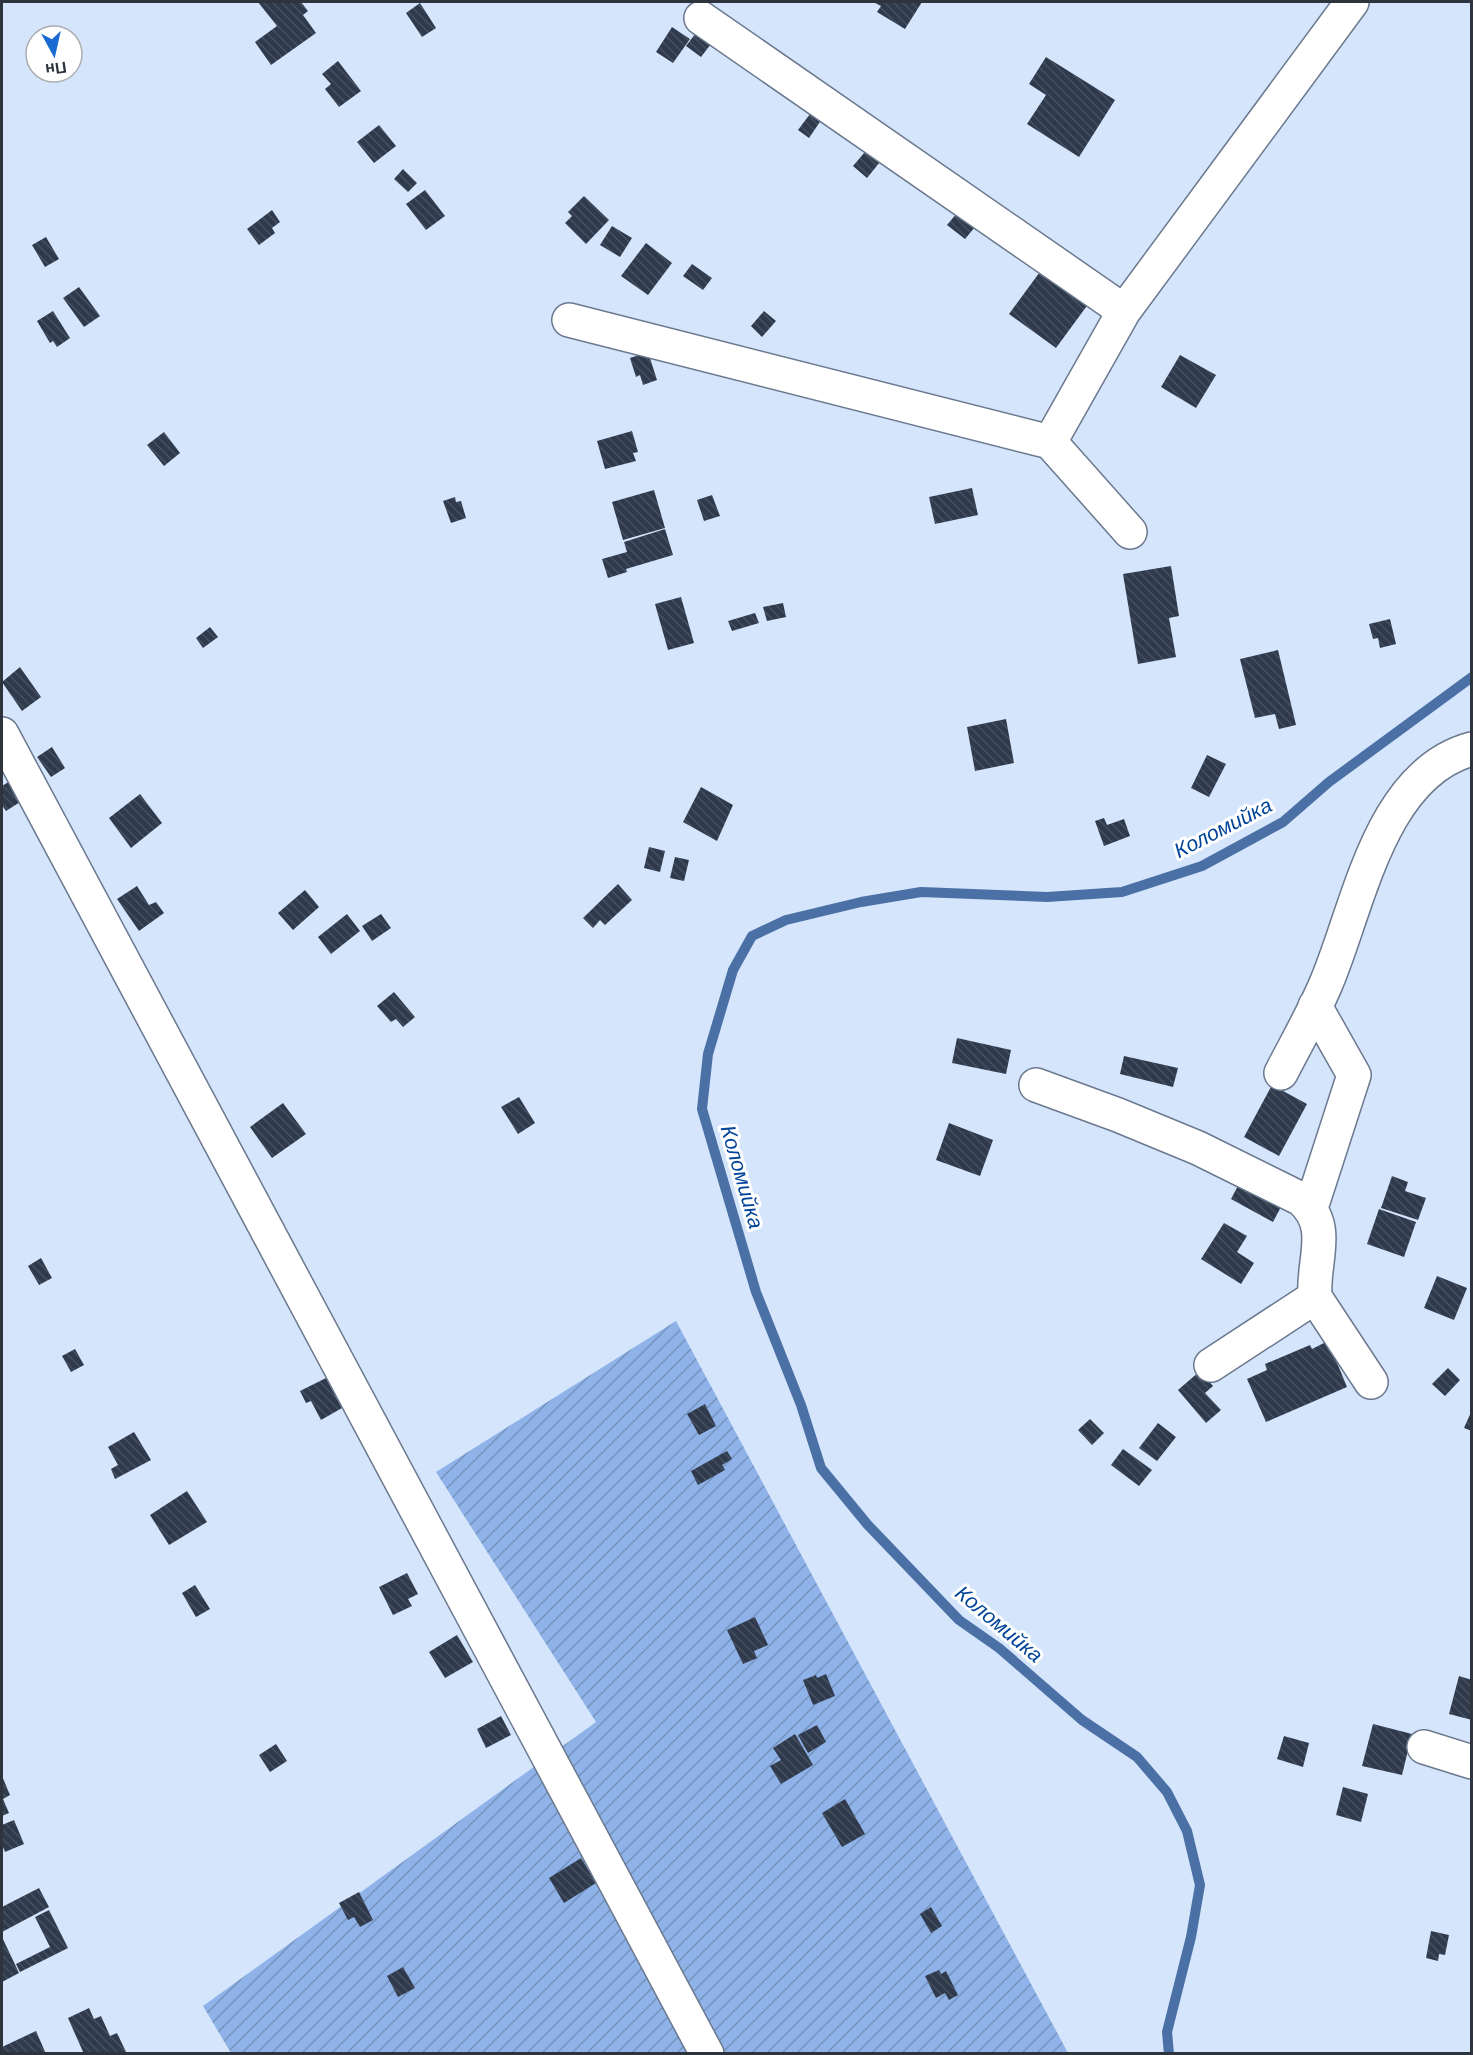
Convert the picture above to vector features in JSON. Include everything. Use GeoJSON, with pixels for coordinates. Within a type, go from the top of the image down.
{"type":"FeatureCollection","features":[{"type":"Feature","properties":{"kind":"street"},"geometry":{"type":"LineString","coordinates":[[1050,442],[1124,311],[1352,2]]}},
{"type":"Feature","properties":{"kind":"street"},"geometry":{"type":"LineString","coordinates":[[701,18],[1124,311]]}},
{"type":"Feature","properties":{"kind":"street"},"geometry":{"type":"LineString","coordinates":[[569,320],[1050,442],[1130,532]]}},
{"type":"Feature","properties":{"kind":"street"},"geometry":{"type":"LineString","coordinates":[[2,734],[707,2054]]}},
{"type":"Feature","properties":{"kind":"street"},"geometry":{"type":"LineString","coordinates":[[1281,1073],[1325,986],[1380,838],[1416,784],[1438,765],[1472,749]]}},
{"type":"Feature","properties":{"kind":"street"},"geometry":{"type":"LineString","coordinates":[[1311,1208],[1354,1075],[1315,1006]]}},
{"type":"Feature","properties":{"kind":"street"},"geometry":{"type":"LineString","coordinates":[[1036,1085],[1198,1148],[1301,1199],[1311,1208],[1319,1225],[1314,1282],[1315,1297],[1371,1382]]}},
{"type":"Feature","properties":{"kind":"street"},"geometry":{"type":"LineString","coordinates":[[1211,1365],[1315,1297]]}},
{"type":"Feature","properties":{"kind":"street"},"geometry":{"type":"LineString","coordinates":[[1424,1747],[1472,1762]]}},
{"type":"Feature","properties":{"kind":"shaded area"},"geometry":{"type":"Polygon","coordinates":[[[676,1321],[1068,2053],[231,2053],[203,2006],[596,1722],[436,1472],[676,1321]]]}},
{"type":"Feature","properties":{"kind":"building"},"geometry":{"type":"Polygon","coordinates":[[[258,2],[301,2],[308,11],[303,15],[316,33],[271,65],[255,42],[277,26],[258,2]]]}},
{"type":"Feature","properties":{"kind":"building"},"geometry":{"type":"Polygon","coordinates":[[[873,2],[922,2],[905,29],[877,12],[881,6],[873,2]]]}},
{"type":"Feature","properties":{"kind":"building"},"geometry":{"type":"Polygon","coordinates":[[[420,3],[436,28],[422,37],[406,13],[420,3]]]}},
{"type":"Feature","properties":{"kind":"building"},"geometry":{"type":"Polygon","coordinates":[[[672,27],[690,39],[673,63],[656,52],[672,27]]]}},
{"type":"Feature","properties":{"kind":"building"},"geometry":{"type":"Polygon","coordinates":[[[699,29],[714,40],[701,57],[686,46],[699,29]]]}},
{"type":"Feature","properties":{"kind":"building"},"geometry":{"type":"Polygon","coordinates":[[[1046,57],[1115,100],[1079,157],[1027,124],[1046,95],[1029,84],[1046,57]]]}},
{"type":"Feature","properties":{"kind":"building"},"geometry":{"type":"Polygon","coordinates":[[[338,61],[361,91],[339,107],[325,89],[331,84],[322,74],[338,61]]]}},
{"type":"Feature","properties":{"kind":"building"},"geometry":{"type":"Polygon","coordinates":[[[816,106],[826,113],[809,138],[798,130],[816,106]]]}},
{"type":"Feature","properties":{"kind":"building"},"geometry":{"type":"Polygon","coordinates":[[[379,125],[396,146],[374,163],[357,142],[379,125]]]}},
{"type":"Feature","properties":{"kind":"building"},"geometry":{"type":"Polygon","coordinates":[[[870,146],[884,157],[867,178],[853,166],[870,146]]]}},
{"type":"Feature","properties":{"kind":"building"},"geometry":{"type":"Polygon","coordinates":[[[403,169],[417,183],[408,192],[394,179],[403,169]]]}},
{"type":"Feature","properties":{"kind":"building"},"geometry":{"type":"Polygon","coordinates":[[[425,190],[445,216],[426,230],[406,204],[425,190]]]}},
{"type":"Feature","properties":{"kind":"building"},"geometry":{"type":"Polygon","coordinates":[[[584,196],[609,220],[586,244],[565,223],[572,216],[568,212],[584,196]]]}},
{"type":"Feature","properties":{"kind":"building"},"geometry":{"type":"Polygon","coordinates":[[[962,207],[980,221],[965,239],[947,225],[962,207]]]}},
{"type":"Feature","properties":{"kind":"building"},"geometry":{"type":"Polygon","coordinates":[[[272,210],[280,222],[272,228],[275,233],[259,245],[247,229],[272,210]]]}},
{"type":"Feature","properties":{"kind":"building"},"geometry":{"type":"Polygon","coordinates":[[[612,226],[632,238],[620,257],[600,245],[612,226]]]}},
{"type":"Feature","properties":{"kind":"building"},"geometry":{"type":"Polygon","coordinates":[[[46,237],[59,259],[45,267],[32,245],[46,237]]]}},
{"type":"Feature","properties":{"kind":"building"},"geometry":{"type":"Polygon","coordinates":[[[646,243],[672,263],[648,295],[621,276],[646,243]]]}},
{"type":"Feature","properties":{"kind":"building"},"geometry":{"type":"Polygon","coordinates":[[[692,264],[712,278],[703,290],[683,276],[692,264]]]}},
{"type":"Feature","properties":{"kind":"building"},"geometry":{"type":"Polygon","coordinates":[[[1042,269],[1089,303],[1056,348],[1009,314],[1042,269]]]}},
{"type":"Feature","properties":{"kind":"building"},"geometry":{"type":"Polygon","coordinates":[[[79,287],[100,316],[84,327],[63,298],[79,287]]]}},
{"type":"Feature","properties":{"kind":"building"},"geometry":{"type":"Polygon","coordinates":[[[53,311],[70,338],[57,347],[53,341],[50,343],[37,321],[53,311]]]}},
{"type":"Feature","properties":{"kind":"building"},"geometry":{"type":"Polygon","coordinates":[[[764,311],[776,321],[762,337],[751,326],[764,311]]]}},
{"type":"Feature","properties":{"kind":"building"},"geometry":{"type":"Polygon","coordinates":[[[648,352],[657,380],[643,385],[640,375],[636,377],[630,358],[648,352]]]}},
{"type":"Feature","properties":{"kind":"building"},"geometry":{"type":"Polygon","coordinates":[[[1180,355],[1216,375],[1196,408],[1161,387],[1180,355]]]}},
{"type":"Feature","properties":{"kind":"building"},"geometry":{"type":"Polygon","coordinates":[[[632,431],[638,452],[633,453],[636,461],[605,469],[597,441],[632,431]]]}},
{"type":"Feature","properties":{"kind":"building"},"geometry":{"type":"Polygon","coordinates":[[[164,432],[180,453],[164,466],[147,445],[164,432]]]}},
{"type":"Feature","properties":{"kind":"building"},"geometry":{"type":"Polygon","coordinates":[[[972,488],[978,515],[935,524],[929,497],[972,488]]]}},
{"type":"Feature","properties":{"kind":"building"},"geometry":{"type":"Polygon","coordinates":[[[654,490],[665,528],[623,540],[612,502],[654,490]]]}},
{"type":"Feature","properties":{"kind":"building"},"geometry":{"type":"Polygon","coordinates":[[[712,495],[720,516],[704,521],[697,500],[712,495]]]}},
{"type":"Feature","properties":{"kind":"building"},"geometry":{"type":"Polygon","coordinates":[[[455,497],[456,502],[461,501],[466,518],[451,523],[443,501],[455,497]]]}},
{"type":"Feature","properties":{"kind":"building"},"geometry":{"type":"Polygon","coordinates":[[[665,529],[673,555],[626,569],[627,572],[608,578],[602,559],[627,552],[624,542],[665,529]]]}},
{"type":"Feature","properties":{"kind":"building"},"geometry":{"type":"Polygon","coordinates":[[[1171,566],[1179,616],[1169,618],[1176,657],[1138,664],[1123,574],[1171,566]]]}},
{"type":"Feature","properties":{"kind":"building"},"geometry":{"type":"Polygon","coordinates":[[[681,597],[694,643],[668,650],[655,604],[681,597]]]}},
{"type":"Feature","properties":{"kind":"building"},"geometry":{"type":"Polygon","coordinates":[[[783,603],[786,617],[767,621],[763,607],[783,603]]]}},
{"type":"Feature","properties":{"kind":"building"},"geometry":{"type":"Polygon","coordinates":[[[755,613],[759,623],[732,631],[728,621],[755,613]]]}},
{"type":"Feature","properties":{"kind":"building"},"geometry":{"type":"Polygon","coordinates":[[[1390,619],[1396,644],[1380,648],[1378,638],[1373,639],[1369,624],[1390,619]]]}},
{"type":"Feature","properties":{"kind":"building"},"geometry":{"type":"Polygon","coordinates":[[[210,627],[218,637],[203,648],[196,638],[210,627]]]}},
{"type":"Feature","properties":{"kind":"building"},"geometry":{"type":"Polygon","coordinates":[[[1278,650],[1296,725],[1279,729],[1275,714],[1255,718],[1240,659],[1278,650]]]}},
{"type":"Feature","properties":{"kind":"building"},"geometry":{"type":"Polygon","coordinates":[[[20,667],[41,697],[22,711],[2,682],[20,667]]]}},
{"type":"Feature","properties":{"kind":"building"},"geometry":{"type":"Polygon","coordinates":[[[1006,719],[1014,763],[975,771],[967,727],[1006,719]]]}},
{"type":"Feature","properties":{"kind":"building"},"geometry":{"type":"Polygon","coordinates":[[[52,747],[65,768],[51,777],[37,757],[52,747]]]}},
{"type":"Feature","properties":{"kind":"building"},"geometry":{"type":"Polygon","coordinates":[[[1207,755],[1226,764],[1209,797],[1191,788],[1207,755]]]}},
{"type":"Feature","properties":{"kind":"building"},"geometry":{"type":"Polygon","coordinates":[[[15,778],[28,797],[6,811],[2,805],[2,786],[15,778]]]}},
{"type":"Feature","properties":{"kind":"building"},"geometry":{"type":"Polygon","coordinates":[[[701,787],[733,805],[717,841],[683,822],[701,787]]]}},
{"type":"Feature","properties":{"kind":"building"},"geometry":{"type":"Polygon","coordinates":[[[140,794],[162,823],[131,848],[109,818],[140,794]]]}},
{"type":"Feature","properties":{"kind":"building"},"geometry":{"type":"Polygon","coordinates":[[[1104,818],[1107,825],[1124,819],[1130,836],[1104,846],[1095,821],[1104,818]]]}},
{"type":"Feature","properties":{"kind":"building"},"geometry":{"type":"Polygon","coordinates":[[[649,847],[665,851],[660,872],[644,868],[649,847]]]}},
{"type":"Feature","properties":{"kind":"building"},"geometry":{"type":"Polygon","coordinates":[[[675,857],[689,860],[684,881],[670,878],[675,857]]]}},
{"type":"Feature","properties":{"kind":"building"},"geometry":{"type":"Polygon","coordinates":[[[618,884],[632,900],[605,925],[600,920],[593,928],[583,918],[618,884]]]}},
{"type":"Feature","properties":{"kind":"building"},"geometry":{"type":"Polygon","coordinates":[[[137,886],[149,905],[156,902],[164,913],[139,931],[117,899],[137,886]]]}},
{"type":"Feature","properties":{"kind":"building"},"geometry":{"type":"Polygon","coordinates":[[[305,890],[319,907],[293,930],[278,913],[305,890]]]}},
{"type":"Feature","properties":{"kind":"building"},"geometry":{"type":"Polygon","coordinates":[[[347,914],[360,931],[331,954],[318,937],[347,914]]]}},
{"type":"Feature","properties":{"kind":"building"},"geometry":{"type":"Polygon","coordinates":[[[381,914],[391,928],[372,941],[362,926],[381,914]]]}},
{"type":"Feature","properties":{"kind":"building"},"geometry":{"type":"Polygon","coordinates":[[[394,992],[415,1017],[403,1027],[396,1019],[391,1022],[377,1006],[394,992]]]}},
{"type":"Feature","properties":{"kind":"building"},"geometry":{"type":"Polygon","coordinates":[[[957,1038],[1011,1050],[1006,1074],[952,1063],[957,1038]]]}},
{"type":"Feature","properties":{"kind":"building"},"geometry":{"type":"Polygon","coordinates":[[[1124,1056],[1178,1068],[1173,1087],[1120,1074],[1124,1056]]]}},
{"type":"Feature","properties":{"kind":"building"},"geometry":{"type":"Polygon","coordinates":[[[1272,1085],[1307,1104],[1279,1156],[1244,1137],[1272,1085]]]}},
{"type":"Feature","properties":{"kind":"building"},"geometry":{"type":"Polygon","coordinates":[[[519,1097],[535,1123],[518,1134],[501,1107],[519,1097]]]}},
{"type":"Feature","properties":{"kind":"building"},"geometry":{"type":"Polygon","coordinates":[[[283,1103],[306,1134],[272,1158],[250,1127],[283,1103]]]}},
{"type":"Feature","properties":{"kind":"building"},"geometry":{"type":"Polygon","coordinates":[[[949,1123],[993,1140],[980,1176],[936,1160],[949,1123]]]}},
{"type":"Feature","properties":{"kind":"building"},"geometry":{"type":"Polygon","coordinates":[[[1392,1176],[1408,1182],[1405,1191],[1426,1198],[1418,1220],[1381,1208],[1392,1176]]]}},
{"type":"Feature","properties":{"kind":"building"},"geometry":{"type":"Polygon","coordinates":[[[1240,1182],[1282,1205],[1273,1222],[1231,1199],[1240,1182]]]}},
{"type":"Feature","properties":{"kind":"building"},"geometry":{"type":"Polygon","coordinates":[[[1379,1209],[1416,1222],[1404,1257],[1367,1244],[1379,1209]]]}},
{"type":"Feature","properties":{"kind":"building"},"geometry":{"type":"Polygon","coordinates":[[[1224,1223],[1247,1236],[1237,1252],[1254,1263],[1241,1284],[1201,1259],[1224,1223]]]}},
{"type":"Feature","properties":{"kind":"building"},"geometry":{"type":"Polygon","coordinates":[[[41,1258],[52,1278],[39,1285],[28,1266],[41,1258]]]}},
{"type":"Feature","properties":{"kind":"building"},"geometry":{"type":"Polygon","coordinates":[[[1437,1276],[1467,1288],[1454,1320],[1424,1308],[1437,1276]]]}},
{"type":"Feature","properties":{"kind":"building"},"geometry":{"type":"Polygon","coordinates":[[[1328,1341],[1347,1387],[1266,1422],[1247,1379],[1267,1370],[1265,1364],[1310,1345],[1312,1349],[1328,1341]]]}},
{"type":"Feature","properties":{"kind":"building"},"geometry":{"type":"Polygon","coordinates":[[[75,1349],[84,1365],[71,1372],[62,1356],[75,1349]]]}},
{"type":"Feature","properties":{"kind":"building"},"geometry":{"type":"Polygon","coordinates":[[[1448,1368],[1460,1380],[1445,1396],[1432,1384],[1448,1368]]]}},
{"type":"Feature","properties":{"kind":"building"},"geometry":{"type":"Polygon","coordinates":[[[1200,1371],[1213,1386],[1205,1393],[1221,1410],[1206,1423],[1178,1390],[1200,1371]]]}},
{"type":"Feature","properties":{"kind":"building"},"geometry":{"type":"Polygon","coordinates":[[[326,1378],[342,1408],[321,1420],[311,1401],[306,1403],[300,1391],[326,1378]]]}},
{"type":"Feature","properties":{"kind":"building"},"geometry":{"type":"Polygon","coordinates":[[[705,1404],[716,1426],[699,1435],[687,1414],[705,1404]]]}},
{"type":"Feature","properties":{"kind":"building"},"geometry":{"type":"Polygon","coordinates":[[[1472,1410],[1472,1431],[1464,1428],[1472,1410]]]}},
{"type":"Feature","properties":{"kind":"building"},"geometry":{"type":"Polygon","coordinates":[[[1090,1419],[1104,1433],[1092,1445],[1078,1430],[1090,1419]]]}},
{"type":"Feature","properties":{"kind":"building"},"geometry":{"type":"Polygon","coordinates":[[[1158,1423],[1176,1437],[1157,1461],[1139,1448],[1158,1423]]]}},
{"type":"Feature","properties":{"kind":"building"},"geometry":{"type":"Polygon","coordinates":[[[134,1432],[151,1460],[115,1479],[111,1469],[118,1465],[108,1447],[134,1432]]]}},
{"type":"Feature","properties":{"kind":"building"},"geometry":{"type":"Polygon","coordinates":[[[1123,1449],[1152,1470],[1139,1486],[1111,1465],[1123,1449]]]}},
{"type":"Feature","properties":{"kind":"building"},"geometry":{"type":"Polygon","coordinates":[[[727,1451],[732,1459],[722,1465],[725,1470],[698,1485],[691,1471],[727,1451]]]}},
{"type":"Feature","properties":{"kind":"building"},"geometry":{"type":"Polygon","coordinates":[[[187,1491],[207,1522],[169,1545],[150,1515],[187,1491]]]}},
{"type":"Feature","properties":{"kind":"building"},"geometry":{"type":"Polygon","coordinates":[[[407,1573],[418,1594],[408,1599],[412,1606],[393,1615],[379,1587],[407,1573]]]}},
{"type":"Feature","properties":{"kind":"building"},"geometry":{"type":"Polygon","coordinates":[[[195,1585],[210,1609],[196,1617],[182,1593],[195,1585]]]}},
{"type":"Feature","properties":{"kind":"building"},"geometry":{"type":"Polygon","coordinates":[[[755,1617],[768,1645],[754,1651],[757,1658],[743,1664],[727,1630],[755,1617]]]}},
{"type":"Feature","properties":{"kind":"building"},"geometry":{"type":"Polygon","coordinates":[[[457,1635],[473,1662],[445,1678],[429,1652],[457,1635]]]}},
{"type":"Feature","properties":{"kind":"building"},"geometry":{"type":"Polygon","coordinates":[[[826,1674],[835,1696],[813,1705],[803,1680],[826,1674]]]}},
{"type":"Feature","properties":{"kind":"building"},"geometry":{"type":"Polygon","coordinates":[[[1459,1676],[1472,1680],[1472,1720],[1449,1714],[1459,1676]]]}},
{"type":"Feature","properties":{"kind":"building"},"geometry":{"type":"Polygon","coordinates":[[[501,1716],[511,1735],[486,1748],[477,1729],[501,1716]]]}},
{"type":"Feature","properties":{"kind":"building"},"geometry":{"type":"Polygon","coordinates":[[[1373,1724],[1412,1734],[1402,1775],[1362,1766],[1373,1724]]]}},
{"type":"Feature","properties":{"kind":"building"},"geometry":{"type":"Polygon","coordinates":[[[817,1725],[826,1742],[808,1753],[798,1735],[817,1725]]]}},
{"type":"Feature","properties":{"kind":"building"},"geometry":{"type":"Polygon","coordinates":[[[795,1734],[813,1765],[781,1784],[770,1766],[781,1760],[773,1748],[795,1734]]]}},
{"type":"Feature","properties":{"kind":"building"},"geometry":{"type":"Polygon","coordinates":[[[1284,1736],[1309,1743],[1303,1767],[1277,1759],[1284,1736]]]}},
{"type":"Feature","properties":{"kind":"building"},"geometry":{"type":"Polygon","coordinates":[[[276,1744],[287,1761],[270,1772],[259,1755],[276,1744]]]}},
{"type":"Feature","properties":{"kind":"building"},"geometry":{"type":"Polygon","coordinates":[[[2,1776],[10,1795],[3,1799],[9,1813],[2,1816],[2,1776]]]}},
{"type":"Feature","properties":{"kind":"building"},"geometry":{"type":"Polygon","coordinates":[[[1343,1787],[1368,1794],[1361,1822],[1336,1815],[1343,1787]]]}},
{"type":"Feature","properties":{"kind":"building"},"geometry":{"type":"Polygon","coordinates":[[[845,1799],[865,1834],[842,1847],[822,1813],[845,1799]]]}},
{"type":"Feature","properties":{"kind":"building"},"geometry":{"type":"Polygon","coordinates":[[[14,1820],[24,1844],[5,1852],[2,1845],[2,1825],[14,1820]]]}},
{"type":"Feature","properties":{"kind":"building"},"geometry":{"type":"Polygon","coordinates":[[[581,1858],[596,1883],[564,1903],[549,1878],[581,1858]]]}},
{"type":"Feature","properties":{"kind":"building"},"geometry":{"type":"Polygon","coordinates":[[[39,1888],[49,1907],[2,1932],[2,1907],[39,1888]]]}},
{"type":"Feature","properties":{"kind":"building"},"geometry":{"type":"Polygon","coordinates":[[[359,1892],[373,1920],[360,1927],[354,1917],[348,1920],[339,1903],[359,1892]]]}},
{"type":"Feature","properties":{"kind":"building"},"geometry":{"type":"Polygon","coordinates":[[[931,1907],[942,1926],[931,1933],[920,1914],[931,1907]]]}},
{"type":"Feature","properties":{"kind":"building"},"geometry":{"type":"Polygon","coordinates":[[[49,1910],[68,1948],[20,1972],[16,1964],[50,1947],[35,1917],[49,1910]]]}},
{"type":"Feature","properties":{"kind":"building"},"geometry":{"type":"Polygon","coordinates":[[[1431,1931],[1449,1935],[1445,1955],[1439,1954],[1438,1961],[1426,1958],[1431,1931]]]}},
{"type":"Feature","properties":{"kind":"building"},"geometry":{"type":"Polygon","coordinates":[[[2,1937],[19,1973],[2,1982],[2,1937]]]}},
{"type":"Feature","properties":{"kind":"building"},"geometry":{"type":"Polygon","coordinates":[[[403,1967],[415,1988],[398,1997],[387,1976],[403,1967]]]}},
{"type":"Feature","properties":{"kind":"building"},"geometry":{"type":"Polygon","coordinates":[[[939,1970],[941,1974],[946,1971],[958,1995],[949,2000],[945,1993],[936,1998],[925,1976],[939,1970]]]}},
{"type":"Feature","properties":{"kind":"building"},"geometry":{"type":"Polygon","coordinates":[[[89,2008],[94,2019],[101,2016],[110,2036],[117,2033],[127,2054],[84,2054],[68,2018],[89,2008]]]}},
{"type":"Feature","properties":{"kind":"building"},"geometry":{"type":"Polygon","coordinates":[[[36,2031],[46,2054],[2,2054],[2,2047],[36,2031]]]}},
{"type":"Feature","properties":{"kind":"waterway","name":"Коломийка"},"geometry":{"type":"LineString","coordinates":[[1169,2054],[1167,2032],[1191,1937],[1200,1885],[1187,1831],[1167,1792],[1137,1757],[1082,1720],[999,1648],[959,1620],[867,1524],[821,1468],[801,1405],[756,1292],[702,1109],[708,1054],[733,970],[752,936],[786,920],[861,902],[921,892],[1047,897],[1122,892],[1202,866],[1283,822],[1329,782],[1472,677]]}}]}
